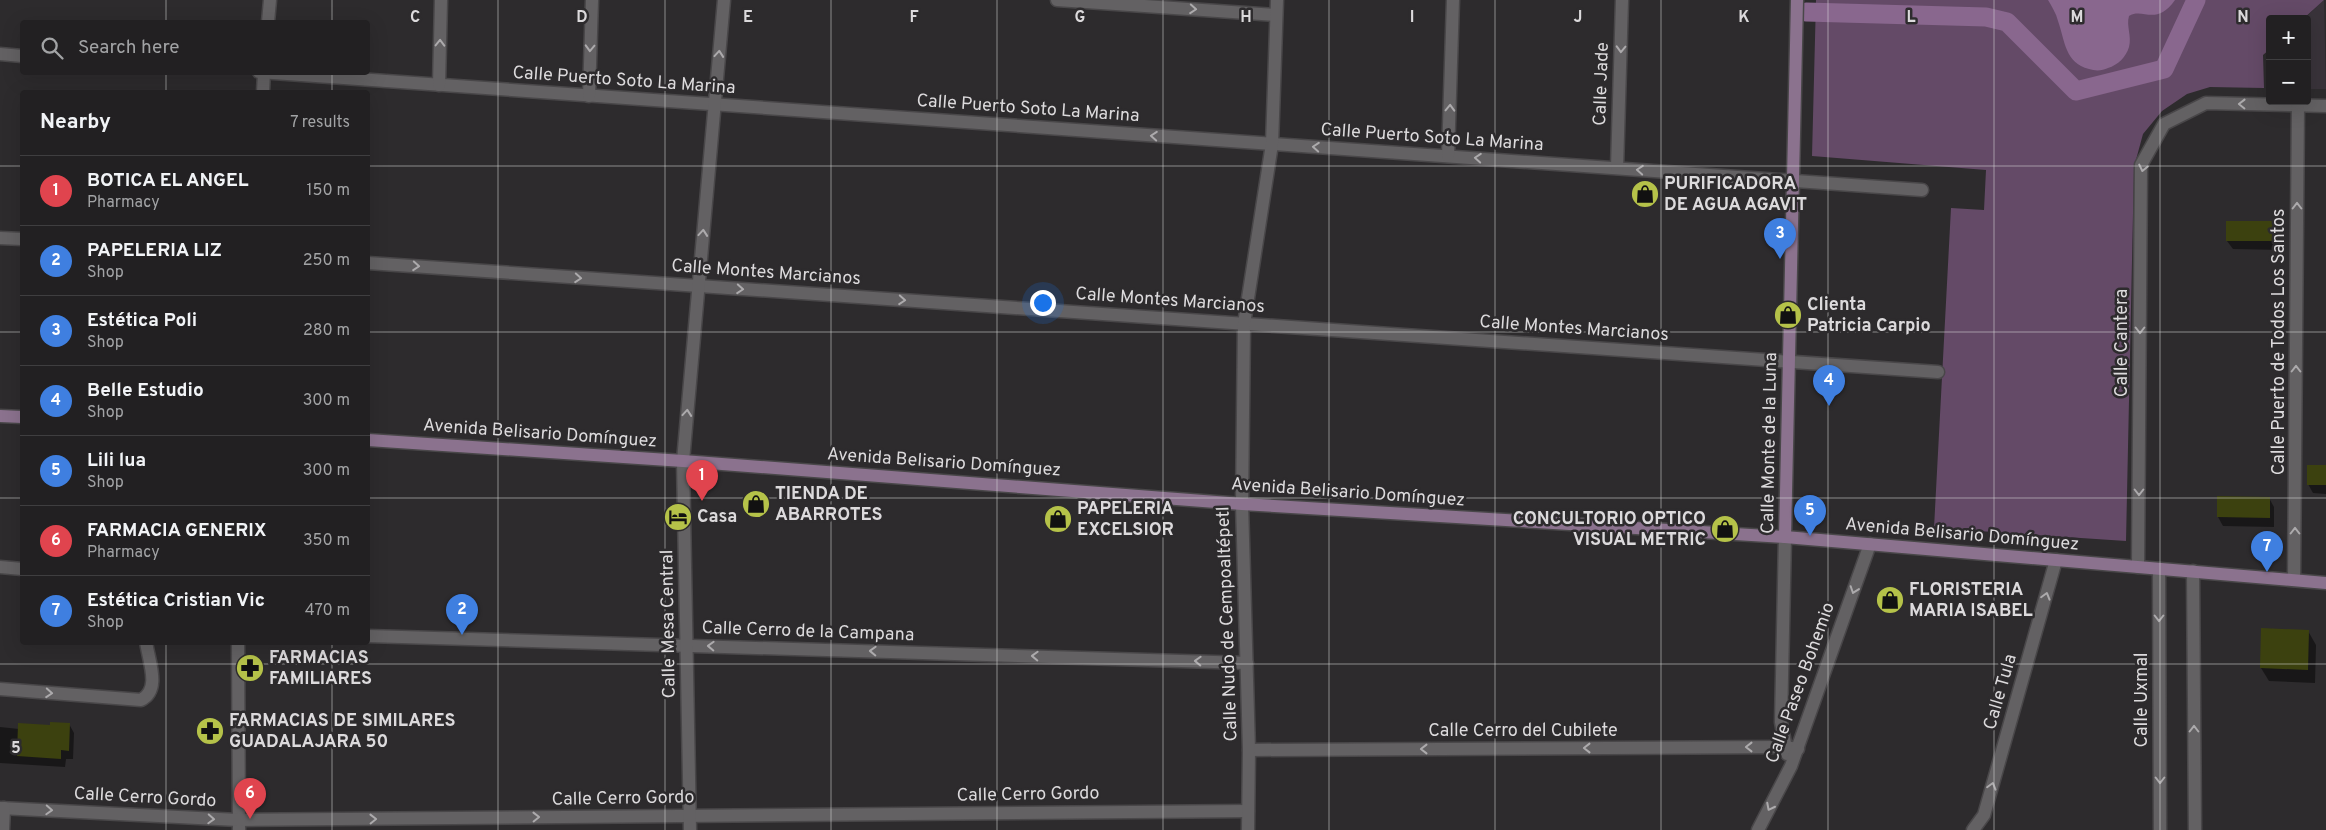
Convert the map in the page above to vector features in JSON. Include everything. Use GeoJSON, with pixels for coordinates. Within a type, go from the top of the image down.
{"type":"FeatureCollection","features":[{"type":"Feature","properties":{"kind":"main road","name":"Calle Monte de la Luna"},"geometry":{"type":"LineString","coordinates":[[1785,537],[1797,0]]}},
{"type":"Feature","properties":{"kind":"main road"},"geometry":{"type":"LineString","coordinates":[[0,416],[20,418]]}},
{"type":"Feature","properties":{"kind":"main road","name":"Avenida Belisario Domínguez"},"geometry":{"type":"LineString","coordinates":[[370,440],[683,461],[1242,504],[1785,537],[2326,583]]}},
{"type":"Feature","properties":{"kind":"street"},"geometry":{"type":"LineString","coordinates":[[268,20],[270,0]]}},
{"type":"Feature","properties":{"kind":"street"},"geometry":{"type":"LineString","coordinates":[[439,85],[441,0]]}},
{"type":"Feature","properties":{"kind":"street"},"geometry":{"type":"LineString","coordinates":[[589,96],[592,0]]}},
{"type":"Feature","properties":{"kind":"street","name":"Calle Mesa Central"},"geometry":{"type":"LineString","coordinates":[[690,830],[683,461],[724,0]]}},
{"type":"Feature","properties":{"kind":"street"},"geometry":{"type":"LineString","coordinates":[[1057,0],[1276,15]]}},
{"type":"Feature","properties":{"kind":"street","name":"Calle Nudo de Cempoaltépetl"},"geometry":{"type":"LineString","coordinates":[[1248,830],[1249,750],[1242,504],[1244,324],[1272,144],[1276,0]]}},
{"type":"Feature","properties":{"kind":"street"},"geometry":{"type":"LineString","coordinates":[[1448,156],[1453,0]]}},
{"type":"Feature","properties":{"kind":"street","name":"Calle Jade"},"geometry":{"type":"LineString","coordinates":[[1617,168],[1622,0]]}},
{"type":"Feature","properties":{"kind":"street"},"geometry":{"type":"LineString","coordinates":[[0,54],[20,56]]}},
{"type":"Feature","properties":{"kind":"street"},"geometry":{"type":"LineString","coordinates":[[263,90],[264,75]]}},
{"type":"Feature","properties":{"kind":"street","name":"Calle Puerto Soto La Marina"},"geometry":{"type":"LineString","coordinates":[[293,75],[1922,190]]}},
{"type":"Feature","properties":{"kind":"street","name":"Calle Cantera"},"geometry":{"type":"LineString","coordinates":[[2138,567],[2141,165],[2164,124],[2206,103],[2266,104]]}},
{"type":"Feature","properties":{"kind":"street"},"geometry":{"type":"LineString","coordinates":[[2298,105],[2326,106]]}},
{"type":"Feature","properties":{"kind":"street","name":"Calle Puerto de Todos Los Santos"},"geometry":{"type":"LineString","coordinates":[[2294,580],[2298,105]]}},
{"type":"Feature","properties":{"kind":"street"},"geometry":{"type":"LineString","coordinates":[[0,238],[20,239]]}},
{"type":"Feature","properties":{"kind":"street","name":"Calle Montes Marcianos"},"geometry":{"type":"LineString","coordinates":[[370,263],[1938,372]]}},
{"type":"Feature","properties":{"kind":"street","name":"Calle Monte de la Luna"},"geometry":{"type":"LineString","coordinates":[[1785,537],[1781,722],[1784,747],[1791,766]]}},
{"type":"Feature","properties":{"kind":"street","name":"Calle Paseo Bohemio"},"geometry":{"type":"LineString","coordinates":[[1758,830],[1798,749],[1870,544]]}},
{"type":"Feature","properties":{"kind":"street","name":"Calle Tula"},"geometry":{"type":"LineString","coordinates":[[1973,830],[1984,815],[2056,560]]}},
{"type":"Feature","properties":{"kind":"street"},"geometry":{"type":"LineString","coordinates":[[0,567],[20,569]]}},
{"type":"Feature","properties":{"kind":"street","name":"Calle Uxmal"},"geometry":{"type":"LineString","coordinates":[[2159,569],[2160,830]]}},
{"type":"Feature","properties":{"kind":"street"},"geometry":{"type":"LineString","coordinates":[[2193,571],[2195,830]]}},
{"type":"Feature","properties":{"kind":"street","name":"Calle Cerro de la Campana"},"geometry":{"type":"LineString","coordinates":[[370,636],[1247,663]]}},
{"type":"Feature","properties":{"kind":"street"},"geometry":{"type":"LineString","coordinates":[[0,689],[141,700],[149,696],[153,687],[146,645]]}},
{"type":"Feature","properties":{"kind":"street"},"geometry":{"type":"LineString","coordinates":[[238,645],[238,825]]}},
{"type":"Feature","properties":{"kind":"street","name":"Calle Cerro del Cubilete"},"geometry":{"type":"LineString","coordinates":[[1249,750],[1784,747],[1798,749]]}},
{"type":"Feature","properties":{"kind":"street"},"geometry":{"type":"LineString","coordinates":[[2,808],[3,830]]}},
{"type":"Feature","properties":{"kind":"street","name":"Calle Cerro Gordo"},"geometry":{"type":"LineString","coordinates":[[2,808],[238,825],[690,816],[1248,810]]}},
{"type":"Feature","properties":{"kind":"shaded area"},"geometry":{"type":"Polygon","coordinates":[[[1816,0],[2324,0],[2307,15],[2266,15],[2266,52],[2263,55],[2264,88],[2210,87],[2187,94],[2162,111],[2143,134],[2134,167],[2126,541],[1934,528],[1951,208],[1984,210],[1986,170],[1812,156],[1816,0]]]}},
{"type":"Feature","properties":{"kind":"shaded area"},"geometry":{"type":"Polygon","coordinates":[[[2048,0],[2175,0],[2162,13],[2156,15],[2134,14],[2129,16],[2130,43],[2126,54],[2115,65],[2106,69],[2091,70],[2075,62],[2070,56],[2056,15],[2048,0]]]}},
{"type":"Feature","properties":{"kind":"shaded area"},"geometry":{"type":"Polygon","coordinates":[[[2324,0],[2326,89],[2311,89],[2311,15],[2308,15],[2324,0]]]}},
{"type":"Feature","properties":{"kind":"building"},"geometry":{"type":"Polygon","coordinates":[[[2226,221],[2278,221],[2278,241],[2226,241],[2226,221]]]}},
{"type":"Feature","properties":{"kind":"building"},"geometry":{"type":"Polygon","coordinates":[[[2307,465],[2326,465],[2326,485],[2307,485],[2307,465]]]}},
{"type":"Feature","properties":{"kind":"building"},"geometry":{"type":"Polygon","coordinates":[[[2217,496],[2270,497],[2270,518],[2217,517],[2217,496]]]}},
{"type":"Feature","properties":{"kind":"building"},"geometry":{"type":"Polygon","coordinates":[[[2261,628],[2309,630],[2308,670],[2260,668],[2261,628]]]}},
{"type":"Feature","properties":{"kind":"building"},"geometry":{"type":"Polygon","coordinates":[[[50,722],[70,723],[69,751],[61,750],[61,759],[17,756],[18,723],[50,725],[50,722]]]}},
{"type":"Feature","properties":{"kind":"waterway"},"geometry":{"type":"LineString","coordinates":[[1806,12],[1986,17],[2007,22],[2076,91],[2164,69],[2196,0]]}},
{"type":"Feature","properties":{"kind":"place","name":"PURIFICADORA DE AGUA AGAVIT"},"geometry":{"type":"Point","coordinates":[1645,194]}},
{"type":"Feature","properties":{"kind":"place","name":"Estética Poli"},"geometry":{"type":"Point","coordinates":[1780,259]}},
{"type":"Feature","properties":{"kind":"place","name":"Clienta Patricia Carpio"},"geometry":{"type":"Point","coordinates":[1788,315]}},
{"type":"Feature","properties":{"kind":"place","name":"Belle Estudio"},"geometry":{"type":"Point","coordinates":[1829,406]}},
{"type":"Feature","properties":{"kind":"place","name":"BOTICA EL ANGEL"},"geometry":{"type":"Point","coordinates":[702,501]}},
{"type":"Feature","properties":{"kind":"place","name":"TIENDA DE ABARROTES"},"geometry":{"type":"Point","coordinates":[756,504]}},
{"type":"Feature","properties":{"kind":"place","name":"Casa"},"geometry":{"type":"Point","coordinates":[678,517]}},
{"type":"Feature","properties":{"kind":"place","name":"PAPELERIA EXCELSIOR"},"geometry":{"type":"Point","coordinates":[1058,519]}},
{"type":"Feature","properties":{"kind":"place","name":"CONCULTORIO OPTICO VISUAL METRIC"},"geometry":{"type":"Point","coordinates":[1725,529]}},
{"type":"Feature","properties":{"kind":"place","name":"Lili lua"},"geometry":{"type":"Point","coordinates":[1810,536]}},
{"type":"Feature","properties":{"kind":"place","name":"Estética Cristian Vic"},"geometry":{"type":"Point","coordinates":[2267,572]}},
{"type":"Feature","properties":{"kind":"place","name":"FLORISTERIA MARIA ISABEL"},"geometry":{"type":"Point","coordinates":[1890,600]}},
{"type":"Feature","properties":{"kind":"place","name":"PAPELERIA LIZ"},"geometry":{"type":"Point","coordinates":[462,635]}},
{"type":"Feature","properties":{"kind":"place","name":"FARMACIAS FAMILIARES"},"geometry":{"type":"Point","coordinates":[250,668]}},
{"type":"Feature","properties":{"kind":"place","name":"FARMACIAS DE SIMILARES GUADALAJARA 50"},"geometry":{"type":"Point","coordinates":[210,731]}},
{"type":"Feature","properties":{"kind":"place","name":"FARMACIA GENERIX"},"geometry":{"type":"Point","coordinates":[250,819]}}]}
